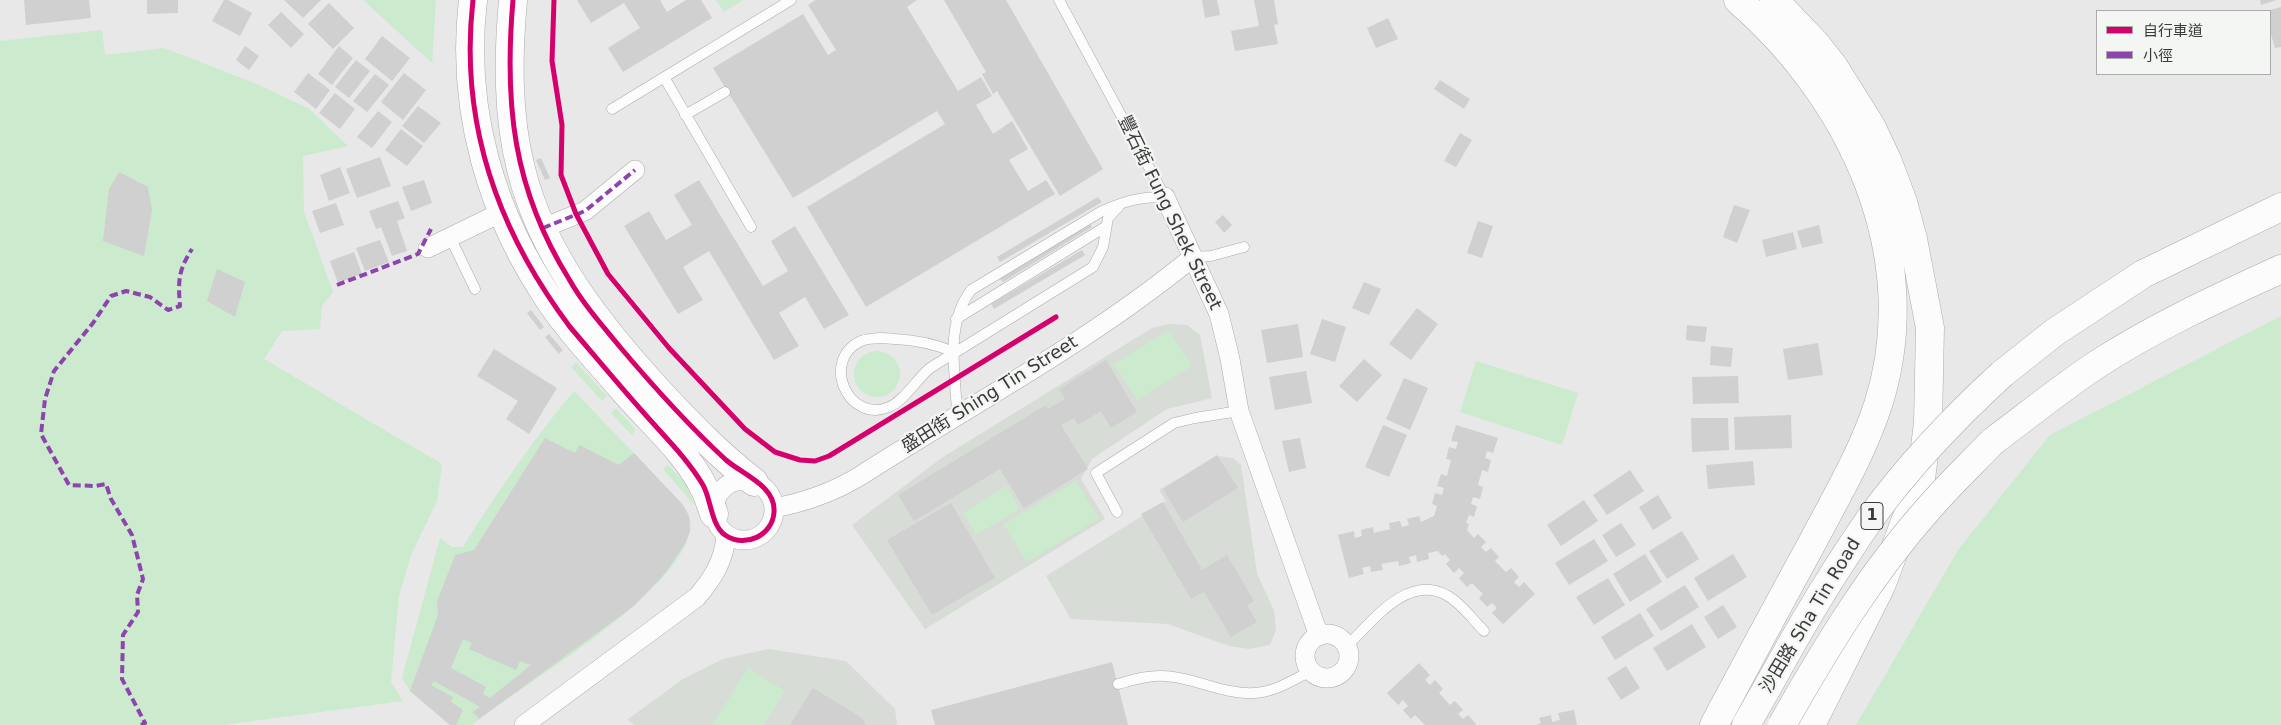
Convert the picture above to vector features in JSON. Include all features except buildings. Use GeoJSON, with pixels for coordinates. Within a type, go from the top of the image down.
{"type":"FeatureCollection","features":[{"type":"Feature","properties":{"kind":"main road"},"geometry":{"type":"LineString","coordinates":[[473,0],[470,77],[477,132],[489,178],[502,212],[553,305],[617,383],[681,455],[703,486],[720,525]]}},
{"type":"Feature","properties":{"kind":"main road"},"geometry":{"type":"LineString","coordinates":[[514,0],[509,72],[512,122],[521,169],[533,208],[568,279],[593,315],[641,372],[702,438],[754,482]]}},
{"type":"Feature","properties":{"kind":"main road"},"geometry":{"type":"LineString","coordinates":[[1714,725],[1856,460],[1878,405],[1890,349],[1892,319],[1891,285],[1882,226],[1875,199],[1859,158],[1835,113],[1786,47],[1738,0]]}},
{"type":"Feature","properties":{"kind":"main road"},"geometry":{"type":"LineString","coordinates":[[1774,0],[1816,44],[1834,67],[1871,126],[1884,153],[1903,202],[1913,239],[1930,328],[1928,423],[1921,479],[1881,586],[1810,725]]}},
{"type":"Feature","properties":{"kind":"main road","name":"沙田路 Sha Tin Road"},"geometry":{"type":"LineString","coordinates":[[1746,725],[1823,591],[1874,515],[1924,452],[2002,374],[2071,321],[2143,274],[2281,207]]}},
{"type":"Feature","properties":{"kind":"main road","name":"沙田路 Sha Tin Road"},"geometry":{"type":"LineString","coordinates":[[1782,725],[1836,634],[1902,540],[1929,508],[1992,442],[2064,387],[2134,342],[2232,291],[2281,269]]}},
{"type":"Feature","properties":{"kind":"street"},"geometry":{"type":"LineString","coordinates":[[543,228],[585,211],[635,170]]}},
{"type":"Feature","properties":{"kind":"street","name":"豐石街 Fung Shek Street"},"geometry":{"type":"LineString","coordinates":[[1165,197],[1219,314],[1230,359],[1239,411],[1319,636]]}},
{"type":"Feature","properties":{"kind":"street"},"geometry":{"type":"LineString","coordinates":[[428,248],[502,212]]}},
{"type":"Feature","properties":{"kind":"street","name":"盛田街 Shing Tin Street"},"geometry":{"type":"LineString","coordinates":[[774,508],[804,502],[835,491],[1085,336],[1152,291],[1193,257]]}},
{"type":"Feature","properties":{"kind":"street"},"geometry":{"type":"LineString","coordinates":[[524,725],[697,597],[710,582],[725,554],[720,525],[716,500],[727,486],[744,480],[754,482],[768,492],[774,508],[771,525],[762,535],[744,540],[720,525]]}},
{"type":"Feature","properties":{"kind":"street"},"geometry":{"type":"LineString","coordinates":[[1332,635],[1343,641],[1347,646],[1349,660],[1343,672],[1337,676],[1323,678],[1311,671],[1307,665],[1306,651],[1308,644],[1319,636],[1332,635]]}},
{"type":"Feature","properties":{"kind":"lane"},"geometry":{"type":"LineString","coordinates":[[612,109],[791,0]]}},
{"type":"Feature","properties":{"kind":"lane","name":"豐石街 Fung Shek Street"},"geometry":{"type":"LineString","coordinates":[[1059,0],[1165,197]]}},
{"type":"Feature","properties":{"kind":"lane"},"geometry":{"type":"LineString","coordinates":[[664,77],[752,227]]}},
{"type":"Feature","properties":{"kind":"lane"},"geometry":{"type":"LineString","coordinates":[[685,115],[725,92]]}},
{"type":"Feature","properties":{"kind":"lane"},"geometry":{"type":"LineString","coordinates":[[956,415],[954,352],[956,319],[962,302],[971,290],[1079,225],[1124,201],[1144,197],[1165,197]]}},
{"type":"Feature","properties":{"kind":"lane"},"geometry":{"type":"LineString","coordinates":[[954,352],[939,346],[920,342],[870,339],[854,346],[848,352],[841,367],[841,383],[847,396],[857,404],[876,410],[896,404],[904,397],[918,378],[930,368],[1093,267],[1103,247],[1105,227],[1114,210],[1124,201]]}},
{"type":"Feature","properties":{"kind":"lane"},"geometry":{"type":"LineString","coordinates":[[956,319],[1105,227]]}},
{"type":"Feature","properties":{"kind":"lane"},"geometry":{"type":"LineString","coordinates":[[450,237],[475,289]]}},
{"type":"Feature","properties":{"kind":"lane"},"geometry":{"type":"LineString","coordinates":[[1193,257],[1211,256],[1244,248]]}},
{"type":"Feature","properties":{"kind":"lane"},"geometry":{"type":"LineString","coordinates":[[1118,512],[1096,473],[1174,423],[1239,411]]}},
{"type":"Feature","properties":{"kind":"lane"},"geometry":{"type":"LineString","coordinates":[[1347,646],[1392,604],[1407,593],[1416,590],[1436,591],[1447,595],[1456,601],[1484,631]]}},
{"type":"Feature","properties":{"kind":"lane"},"geometry":{"type":"LineString","coordinates":[[1118,684],[1147,677],[1165,676],[1234,692],[1255,693],[1276,688],[1311,671]]}},
{"type":"Feature","properties":{"kind":"shaded area"},"geometry":{"type":"Polygon","coordinates":[[[1169,324],[1187,325],[1200,335],[1212,398],[1167,409],[1092,459],[1081,479],[1105,519],[925,629],[852,525],[943,457],[1152,328],[1169,324]]]}},
{"type":"Feature","properties":{"kind":"shaded area"},"geometry":{"type":"Polygon","coordinates":[[[1217,456],[1233,458],[1241,465],[1257,573],[1274,611],[1276,630],[1270,645],[1249,649],[1229,646],[1168,624],[1071,619],[1046,576],[1166,501],[1159,490],[1217,456]]]}},
{"type":"Feature","properties":{"kind":"shaded area"},"geometry":{"type":"Polygon","coordinates":[[[768,649],[846,661],[895,709],[897,725],[635,725],[627,720],[683,679],[723,659],[768,649]]]}},
{"type":"Feature","properties":{"kind":"green space"},"geometry":{"type":"Polygon","coordinates":[[[363,0],[436,0],[432,63],[363,0]]]}},
{"type":"Feature","properties":{"kind":"green space"},"geometry":{"type":"Polygon","coordinates":[[[716,0],[743,0],[724,12],[716,0]]]}},
{"type":"Feature","properties":{"kind":"green space"},"geometry":{"type":"Polygon","coordinates":[[[102,30],[105,55],[164,48],[252,82],[308,108],[348,146],[303,156],[304,212],[333,292],[322,306],[320,329],[282,331],[264,359],[442,464],[437,501],[411,555],[399,596],[391,682],[403,701],[223,725],[0,725],[0,41],[102,30]]]}},
{"type":"Feature","properties":{"kind":"green space"},"geometry":{"type":"Polygon","coordinates":[[[2281,316],[2281,725],[1856,725],[1958,550],[2050,435],[2281,316]]]}},
{"type":"Feature","properties":{"kind":"green space"},"geometry":{"type":"Polygon","coordinates":[[[1169,330],[1192,366],[1137,400],[1114,364],[1169,330]]]}},
{"type":"Feature","properties":{"kind":"green space"},"geometry":{"type":"Polygon","coordinates":[[[872,351],[882,351],[894,357],[899,365],[899,383],[894,391],[886,396],[872,397],[864,394],[857,387],[854,379],[854,369],[857,361],[864,354],[872,351]]]}},
{"type":"Feature","properties":{"kind":"green space"},"geometry":{"type":"Polygon","coordinates":[[[1476,361],[1578,393],[1562,445],[1460,412],[1476,361]]]}},
{"type":"Feature","properties":{"kind":"green space"},"geometry":{"type":"Polygon","coordinates":[[[576,362],[607,396],[602,401],[571,367],[576,362]]]}},
{"type":"Feature","properties":{"kind":"green space"},"geometry":{"type":"Polygon","coordinates":[[[574,391],[685,508],[690,521],[690,531],[679,557],[657,583],[629,610],[596,637],[472,725],[450,725],[410,691],[402,678],[440,538],[452,547],[463,547],[516,467],[574,391]]]}},
{"type":"Feature","properties":{"kind":"green space"},"geometry":{"type":"Polygon","coordinates":[[[616,408],[635,429],[632,435],[611,413],[616,408]]]}},
{"type":"Feature","properties":{"kind":"green space"},"geometry":{"type":"Polygon","coordinates":[[[668,465],[686,484],[694,505],[663,469],[668,465]]]}},
{"type":"Feature","properties":{"kind":"green space"},"geometry":{"type":"Polygon","coordinates":[[[1076,481],[1099,519],[1027,562],[1003,524],[1076,481]]]}},
{"type":"Feature","properties":{"kind":"green space"},"geometry":{"type":"Polygon","coordinates":[[[1006,486],[1020,509],[976,535],[963,513],[1006,486]]]}},
{"type":"Feature","properties":{"kind":"green space"},"geometry":{"type":"Polygon","coordinates":[[[748,668],[785,691],[764,725],[712,725],[748,668]]]}},
{"type":"Feature","properties":{"kind":"marked path"},"geometry":{"type":"LineString","coordinates":[[543,228],[585,211],[635,170]]}},
{"type":"Feature","properties":{"kind":"marked path"},"geometry":{"type":"LineString","coordinates":[[337,285],[418,254],[431,229]]}},
{"type":"Feature","properties":{"kind":"marked path"},"geometry":{"type":"LineString","coordinates":[[141,725],[145,723],[122,679],[123,635],[138,612],[137,595],[143,579],[132,535],[111,499],[106,484],[95,486],[69,485],[41,434],[45,399],[54,371],[93,323],[111,296],[126,291],[150,297],[168,310],[180,306],[180,276],[192,249]]}},
{"type":"Feature","properties":{"kind":"cycle path"},"geometry":{"type":"LineString","coordinates":[[473,0],[470,45],[472,89],[478,132],[489,173],[504,213],[522,252],[544,290],[570,327],[690,465],[706,491],[720,531],[733,539],[741,541],[757,537],[769,527],[772,520],[774,512],[770,495],[757,482],[726,460],[712,447],[684,419],[620,347],[574,288],[550,245],[535,212],[524,179],[512,110],[510,75],[513,0]]}},
{"type":"Feature","properties":{"kind":"cycle path"},"geometry":{"type":"LineString","coordinates":[[554,0],[552,61],[562,125],[561,175],[576,214],[608,274],[669,348],[745,429],[775,452],[800,460],[815,461],[829,456],[1056,317]]}}]}
